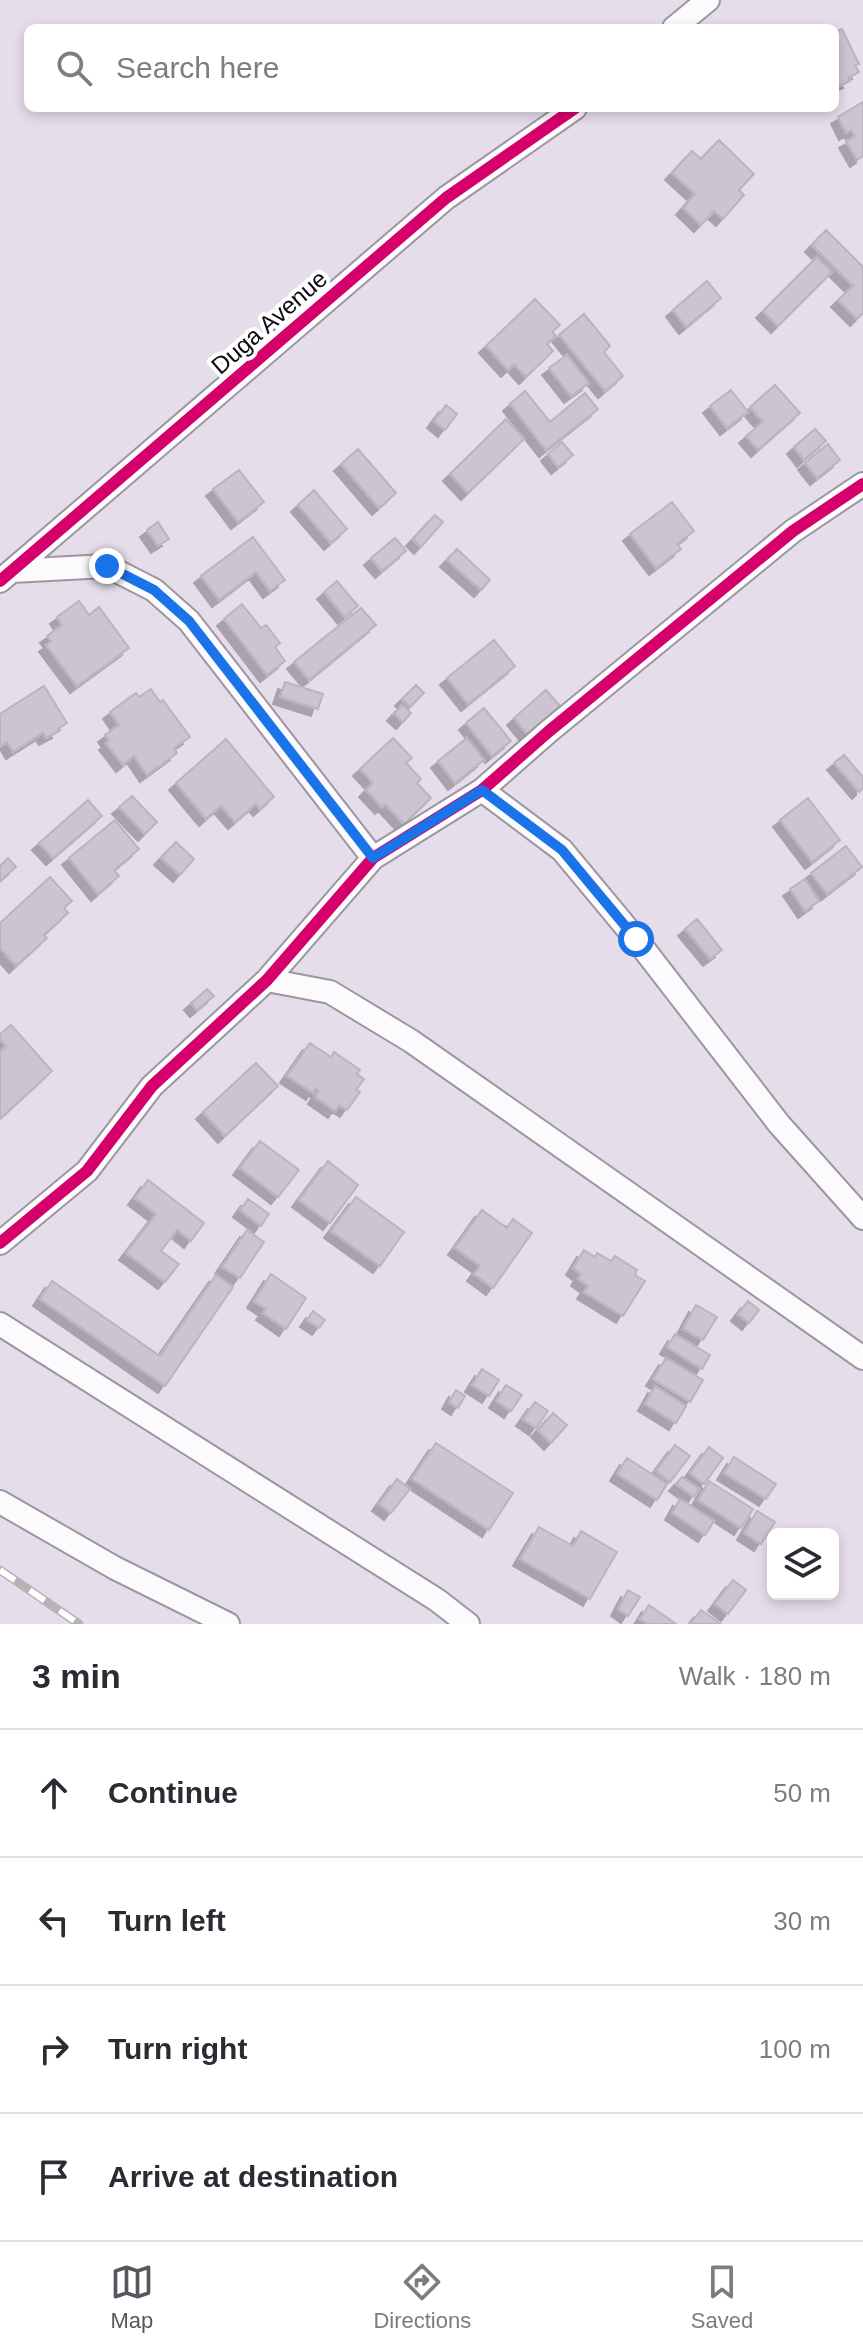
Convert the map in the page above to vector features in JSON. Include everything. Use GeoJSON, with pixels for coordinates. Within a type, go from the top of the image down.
{"type":"FeatureCollection","features":[{"type":"Feature","properties":{"kind":"street"},"geometry":{"type":"LineString","coordinates":[[679,24],[708,0]]}},
{"type":"Feature","properties":{"kind":"street","name":"Duga Avenue"},"geometry":{"type":"LineString","coordinates":[[6,576],[446,198],[569,112]]}},
{"type":"Feature","properties":{"kind":"street"},"geometry":{"type":"LineString","coordinates":[[0,1243],[87,1171],[152,1086],[267,980],[373,858],[482,790],[793,531],[863,484]]}},
{"type":"Feature","properties":{"kind":"street"},"geometry":{"type":"LineString","coordinates":[[6,576],[107,566],[154,590],[189,621],[373,858]]}},
{"type":"Feature","properties":{"kind":"street"},"geometry":{"type":"LineString","coordinates":[[482,790],[562,850],[636,939],[779,1124],[863,1218]]}},
{"type":"Feature","properties":{"kind":"street"},"geometry":{"type":"LineString","coordinates":[[267,980],[330,992],[411,1041],[863,1358]]}},
{"type":"Feature","properties":{"kind":"street"},"geometry":{"type":"LineString","coordinates":[[0,1324],[437,1600],[468,1624]]}},
{"type":"Feature","properties":{"kind":"street"},"geometry":{"type":"LineString","coordinates":[[0,1502],[115,1568],[228,1624]]}},
{"type":"Feature","properties":{"kind":"building"},"geometry":{"type":"Polygon","coordinates":[[[842,29],[859,64],[855,65],[859,72],[839,86],[839,30],[842,29]]]}},
{"type":"Feature","properties":{"kind":"building"},"geometry":{"type":"Polygon","coordinates":[[[863,102],[863,156],[857,160],[846,141],[855,136],[851,130],[846,133],[838,117],[863,102]]]}},
{"type":"Feature","properties":{"kind":"building"},"geometry":{"type":"Polygon","coordinates":[[[719,140],[754,174],[739,190],[744,195],[723,219],[714,211],[701,225],[683,208],[695,194],[672,173],[692,151],[701,159],[719,140]]]}},
{"type":"Feature","properties":{"kind":"building"},"geometry":{"type":"Polygon","coordinates":[[[826,230],[863,267],[863,313],[857,319],[838,300],[853,286],[812,245],[826,230]]]}},
{"type":"Feature","properties":{"kind":"building"},"geometry":{"type":"Polygon","coordinates":[[[817,257],[832,272],[778,326],[763,311],[817,257]]]}},
{"type":"Feature","properties":{"kind":"building"},"geometry":{"type":"Polygon","coordinates":[[[707,281],[721,298],[686,327],[673,310],[707,281]]]}},
{"type":"Feature","properties":{"kind":"building"},"geometry":{"type":"Polygon","coordinates":[[[535,299],[560,325],[552,332],[556,336],[547,344],[553,351],[526,377],[514,364],[508,370],[486,346],[535,299]]]}},
{"type":"Feature","properties":{"kind":"building"},"geometry":{"type":"Polygon","coordinates":[[[584,314],[610,346],[604,352],[623,376],[605,391],[559,335],[584,314]]]}},
{"type":"Feature","properties":{"kind":"building"},"geometry":{"type":"Polygon","coordinates":[[[567,355],[589,383],[571,396],[549,368],[567,355]]]}},
{"type":"Feature","properties":{"kind":"building"},"geometry":{"type":"Polygon","coordinates":[[[775,385],[800,413],[758,450],[746,436],[763,422],[750,407],[775,385]]]}},
{"type":"Feature","properties":{"kind":"building"},"geometry":{"type":"Polygon","coordinates":[[[731,390],[748,412],[727,428],[710,406],[731,390]]]}},
{"type":"Feature","properties":{"kind":"building"},"geometry":{"type":"Polygon","coordinates":[[[525,391],[550,422],[585,393],[598,409],[546,450],[510,404],[525,391]]]}},
{"type":"Feature","properties":{"kind":"building"},"geometry":{"type":"Polygon","coordinates":[[[446,405],[457,414],[445,430],[434,421],[446,405]]]}},
{"type":"Feature","properties":{"kind":"building"},"geometry":{"type":"Polygon","coordinates":[[[506,419],[524,439],[468,493],[450,474],[506,419]]]}},
{"type":"Feature","properties":{"kind":"building"},"geometry":{"type":"Polygon","coordinates":[[[815,429],[826,441],[804,460],[794,447],[815,429]]]}},
{"type":"Feature","properties":{"kind":"building"},"geometry":{"type":"Polygon","coordinates":[[[562,442],[573,455],[558,467],[548,454],[562,442]]]}},
{"type":"Feature","properties":{"kind":"building"},"geometry":{"type":"Polygon","coordinates":[[[828,444],[840,460],[817,478],[805,463],[828,444]]]}},
{"type":"Feature","properties":{"kind":"building"},"geometry":{"type":"Polygon","coordinates":[[[358,449],[396,493],[379,508],[341,464],[358,449]]]}},
{"type":"Feature","properties":{"kind":"building"},"geometry":{"type":"Polygon","coordinates":[[[239,470],[264,502],[238,522],[213,489],[239,470]]]}},
{"type":"Feature","properties":{"kind":"building"},"geometry":{"type":"Polygon","coordinates":[[[314,490],[347,529],[331,543],[298,505],[314,490]]]}},
{"type":"Feature","properties":{"kind":"building"},"geometry":{"type":"Polygon","coordinates":[[[672,502],[694,531],[677,544],[681,549],[656,568],[630,534],[672,502]]]}},
{"type":"Feature","properties":{"kind":"building"},"geometry":{"type":"Polygon","coordinates":[[[435,515],[443,522],[421,547],[413,539],[435,515]]]}},
{"type":"Feature","properties":{"kind":"building"},"geometry":{"type":"Polygon","coordinates":[[[158,522],[169,539],[158,546],[147,530],[158,522]]]}},
{"type":"Feature","properties":{"kind":"building"},"geometry":{"type":"Polygon","coordinates":[[[253,537],[285,580],[270,591],[256,572],[219,600],[201,576],[253,537]]]}},
{"type":"Feature","properties":{"kind":"building"},"geometry":{"type":"Polygon","coordinates":[[[395,538],[406,551],[382,571],[371,558],[395,538]]]}},
{"type":"Feature","properties":{"kind":"building"},"geometry":{"type":"Polygon","coordinates":[[[457,549],[490,580],[481,590],[447,560],[457,549]]]}},
{"type":"Feature","properties":{"kind":"building"},"geometry":{"type":"Polygon","coordinates":[[[337,581],[358,606],[345,617],[324,592],[337,581]]]}},
{"type":"Feature","properties":{"kind":"building"},"geometry":{"type":"Polygon","coordinates":[[[79,601],[89,615],[99,607],[129,648],[77,686],[46,645],[51,641],[47,636],[62,625],[57,617],[79,601]]]}},
{"type":"Feature","properties":{"kind":"building"},"geometry":{"type":"Polygon","coordinates":[[[242,604],[261,628],[266,625],[280,643],[275,647],[285,661],[267,675],[224,619],[242,604]]]}},
{"type":"Feature","properties":{"kind":"building"},"geometry":{"type":"Polygon","coordinates":[[[361,608],[376,625],[309,680],[294,662],[361,608]]]}},
{"type":"Feature","properties":{"kind":"building"},"geometry":{"type":"Polygon","coordinates":[[[494,640],[515,666],[468,704],[447,678],[494,640]]]}},
{"type":"Feature","properties":{"kind":"building"},"geometry":{"type":"Polygon","coordinates":[[[285,682],[323,694],[318,709],[280,697],[285,682]]]}},
{"type":"Feature","properties":{"kind":"building"},"geometry":{"type":"Polygon","coordinates":[[[416,685],[424,693],[410,707],[402,699],[416,685]]]}},
{"type":"Feature","properties":{"kind":"building"},"geometry":{"type":"Polygon","coordinates":[[[44,686],[67,723],[46,738],[43,733],[13,752],[7,742],[0,746],[0,714],[44,686]]]}},
{"type":"Feature","properties":{"kind":"building"},"geometry":{"type":"Polygon","coordinates":[[[151,689],[190,737],[174,748],[177,753],[147,775],[134,756],[123,765],[106,743],[109,741],[105,735],[119,725],[110,712],[136,693],[139,697],[151,689]]]}},
{"type":"Feature","properties":{"kind":"building"},"geometry":{"type":"Polygon","coordinates":[[[546,690],[560,706],[527,734],[514,718],[546,690]]]}},
{"type":"Feature","properties":{"kind":"building"},"geometry":{"type":"Polygon","coordinates":[[[402,705],[411,713],[403,722],[394,714],[402,705]]]}},
{"type":"Feature","properties":{"kind":"building"},"geometry":{"type":"Polygon","coordinates":[[[484,708],[511,741],[492,756],[466,723],[484,708]]]}},
{"type":"Feature","properties":{"kind":"building"},"geometry":{"type":"Polygon","coordinates":[[[393,738],[412,758],[406,763],[421,779],[417,783],[431,798],[404,824],[366,790],[373,783],[360,769],[393,738]]]}},
{"type":"Feature","properties":{"kind":"building"},"geometry":{"type":"Polygon","coordinates":[[[467,738],[484,760],[455,783],[438,761],[467,738]]]}},
{"type":"Feature","properties":{"kind":"building"},"geometry":{"type":"Polygon","coordinates":[[[226,739],[274,797],[260,809],[256,804],[235,822],[221,806],[206,819],[176,783],[226,739]]]}},
{"type":"Feature","properties":{"kind":"building"},"geometry":{"type":"Polygon","coordinates":[[[844,755],[863,777],[863,788],[859,792],[834,763],[844,755]]]}},
{"type":"Feature","properties":{"kind":"building"},"geometry":{"type":"Polygon","coordinates":[[[132,796],[157,822],[145,834],[119,807],[132,796]]]}},
{"type":"Feature","properties":{"kind":"building"},"geometry":{"type":"Polygon","coordinates":[[[808,798],[840,840],[812,862],[780,820],[808,798]]]}},
{"type":"Feature","properties":{"kind":"building"},"geometry":{"type":"Polygon","coordinates":[[[88,800],[102,816],[53,858],[39,843],[88,800]]]}},
{"type":"Feature","properties":{"kind":"building"},"geometry":{"type":"Polygon","coordinates":[[[115,820],[139,849],[114,870],[119,876],[98,894],[69,858],[115,820]]]}},
{"type":"Feature","properties":{"kind":"building"},"geometry":{"type":"Polygon","coordinates":[[[176,842],[194,859],[180,875],[161,858],[176,842]]]}},
{"type":"Feature","properties":{"kind":"building"},"geometry":{"type":"Polygon","coordinates":[[[846,846],[862,867],[827,894],[811,873],[846,846]]]}},
{"type":"Feature","properties":{"kind":"building"},"geometry":{"type":"Polygon","coordinates":[[[8,858],[16,867],[0,881],[0,866],[8,858]]]}},
{"type":"Feature","properties":{"kind":"building"},"geometry":{"type":"Polygon","coordinates":[[[50,877],[72,901],[64,908],[68,913],[44,935],[47,938],[16,966],[0,948],[0,923],[50,877]]]}},
{"type":"Feature","properties":{"kind":"building"},"geometry":{"type":"Polygon","coordinates":[[[805,879],[819,901],[805,911],[790,889],[805,879]]]}},
{"type":"Feature","properties":{"kind":"building"},"geometry":{"type":"Polygon","coordinates":[[[697,919],[722,950],[710,959],[685,929],[697,919]]]}},
{"type":"Feature","properties":{"kind":"building"},"geometry":{"type":"Polygon","coordinates":[[[207,989],[214,996],[197,1010],[191,1003],[207,989]]]}},
{"type":"Feature","properties":{"kind":"building"},"geometry":{"type":"Polygon","coordinates":[[[11,1025],[52,1071],[0,1119],[0,1052],[6,1046],[0,1034],[11,1025]]]}},
{"type":"Feature","properties":{"kind":"building"},"geometry":{"type":"Polygon","coordinates":[[[310,1043],[331,1057],[334,1052],[360,1070],[357,1074],[364,1079],[356,1090],[360,1092],[347,1110],[339,1105],[335,1111],[315,1097],[319,1091],[315,1089],[313,1093],[287,1076],[310,1043]]]}},
{"type":"Feature","properties":{"kind":"building"},"geometry":{"type":"Polygon","coordinates":[[[256,1063],[278,1086],[225,1136],[203,1112],[256,1063]]]}},
{"type":"Feature","properties":{"kind":"building"},"geometry":{"type":"Polygon","coordinates":[[[260,1141],[299,1170],[278,1197],[240,1168],[260,1141]]]}},
{"type":"Feature","properties":{"kind":"building"},"geometry":{"type":"Polygon","coordinates":[[[328,1161],[358,1185],[330,1223],[299,1200],[328,1161]]]}},
{"type":"Feature","properties":{"kind":"building"},"geometry":{"type":"Polygon","coordinates":[[[148,1180],[204,1223],[191,1241],[177,1230],[161,1251],[179,1264],[165,1282],[126,1253],[156,1214],[135,1198],[148,1180]]]}},
{"type":"Feature","properties":{"kind":"building"},"geometry":{"type":"Polygon","coordinates":[[[356,1197],[404,1232],[380,1266],[331,1231],[356,1197]]]}},
{"type":"Feature","properties":{"kind":"building"},"geometry":{"type":"Polygon","coordinates":[[[248,1199],[269,1214],[261,1226],[240,1210],[248,1199]]]}},
{"type":"Feature","properties":{"kind":"building"},"geometry":{"type":"Polygon","coordinates":[[[482,1210],[507,1228],[513,1219],[532,1233],[493,1288],[474,1274],[480,1266],[455,1248],[482,1210]]]}},
{"type":"Feature","properties":{"kind":"building"},"geometry":{"type":"Polygon","coordinates":[[[247,1230],[264,1242],[240,1278],[222,1267],[247,1230]]]}},
{"type":"Feature","properties":{"kind":"building"},"geometry":{"type":"Polygon","coordinates":[[[584,1250],[611,1261],[615,1256],[637,1270],[635,1275],[645,1281],[623,1316],[584,1292],[588,1286],[578,1279],[581,1274],[573,1268],[584,1250]]]}},
{"type":"Feature","properties":{"kind":"building"},"geometry":{"type":"Polygon","coordinates":[[[271,1274],[306,1298],[286,1329],[263,1313],[266,1309],[254,1301],[271,1274]]]}},
{"type":"Feature","properties":{"kind":"building"},"geometry":{"type":"Polygon","coordinates":[[[216,1275],[233,1287],[165,1386],[40,1299],[52,1281],[160,1356],[216,1275]]]}},
{"type":"Feature","properties":{"kind":"building"},"geometry":{"type":"Polygon","coordinates":[[[748,1301],[759,1310],[749,1323],[738,1314],[748,1301]]]}},
{"type":"Feature","properties":{"kind":"building"},"geometry":{"type":"Polygon","coordinates":[[[696,1305],[717,1317],[703,1340],[683,1329],[696,1305]]]}},
{"type":"Feature","properties":{"kind":"building"},"geometry":{"type":"Polygon","coordinates":[[[313,1311],[325,1320],[319,1328],[307,1320],[313,1311]]]}},
{"type":"Feature","properties":{"kind":"building"},"geometry":{"type":"Polygon","coordinates":[[[675,1334],[710,1355],[702,1369],[667,1347],[675,1334]]]}},
{"type":"Feature","properties":{"kind":"building"},"geometry":{"type":"Polygon","coordinates":[[[666,1358],[703,1380],[690,1402],[653,1379],[666,1358]]]}},
{"type":"Feature","properties":{"kind":"building"},"geometry":{"type":"Polygon","coordinates":[[[482,1369],[499,1380],[489,1396],[472,1385],[482,1369]]]}},
{"type":"Feature","properties":{"kind":"building"},"geometry":{"type":"Polygon","coordinates":[[[506,1385],[522,1395],[511,1411],[496,1401],[506,1385]]]}},
{"type":"Feature","properties":{"kind":"building"},"geometry":{"type":"Polygon","coordinates":[[[655,1386],[686,1406],[676,1423],[645,1404],[655,1386]]]}},
{"type":"Feature","properties":{"kind":"building"},"geometry":{"type":"Polygon","coordinates":[[[456,1390],[465,1396],[458,1408],[449,1402],[456,1390]]]}},
{"type":"Feature","properties":{"kind":"building"},"geometry":{"type":"Polygon","coordinates":[[[535,1402],[548,1411],[536,1428],[523,1419],[535,1402]]]}},
{"type":"Feature","properties":{"kind":"building"},"geometry":{"type":"Polygon","coordinates":[[[553,1413],[567,1425],[551,1443],[538,1430],[553,1413]]]}},
{"type":"Feature","properties":{"kind":"building"},"geometry":{"type":"Polygon","coordinates":[[[436,1443],[513,1493],[489,1530],[412,1479],[436,1443]]]}},
{"type":"Feature","properties":{"kind":"building"},"geometry":{"type":"Polygon","coordinates":[[[675,1445],[690,1456],[670,1482],[656,1471],[675,1445]]]}},
{"type":"Feature","properties":{"kind":"building"},"geometry":{"type":"Polygon","coordinates":[[[709,1447],[723,1458],[704,1484],[690,1473],[709,1447]]]}},
{"type":"Feature","properties":{"kind":"building"},"geometry":{"type":"Polygon","coordinates":[[[734,1457],[776,1484],[766,1499],[724,1473],[734,1457]]]}},
{"type":"Feature","properties":{"kind":"building"},"geometry":{"type":"Polygon","coordinates":[[[627,1458],[667,1484],[657,1500],[617,1474],[627,1458]]]}},
{"type":"Feature","properties":{"kind":"building"},"geometry":{"type":"Polygon","coordinates":[[[682,1477],[699,1489],[694,1497],[676,1484],[682,1477]]]}},
{"type":"Feature","properties":{"kind":"building"},"geometry":{"type":"Polygon","coordinates":[[[397,1479],[410,1489],[391,1513],[379,1504],[397,1479]]]}},
{"type":"Feature","properties":{"kind":"building"},"geometry":{"type":"Polygon","coordinates":[[[709,1481],[753,1509],[741,1528],[698,1500],[709,1481]]]}},
{"type":"Feature","properties":{"kind":"building"},"geometry":{"type":"Polygon","coordinates":[[[680,1499],[714,1521],[705,1535],[672,1513],[680,1499]]]}},
{"type":"Feature","properties":{"kind":"building"},"geometry":{"type":"Polygon","coordinates":[[[757,1511],[775,1522],[771,1528],[767,1528],[761,1544],[744,1533],[757,1511]]]}},
{"type":"Feature","properties":{"kind":"building"},"geometry":{"type":"Polygon","coordinates":[[[539,1527],[573,1546],[581,1531],[617,1552],[590,1599],[520,1559],[539,1527]]]}},
{"type":"Feature","properties":{"kind":"building"},"geometry":{"type":"Polygon","coordinates":[[[733,1580],[746,1590],[728,1614],[715,1604],[733,1580]]]}},
{"type":"Feature","properties":{"kind":"building"},"geometry":{"type":"Polygon","coordinates":[[[628,1590],[640,1597],[628,1616],[618,1609],[628,1590]]]}},
{"type":"Feature","properties":{"kind":"building"},"geometry":{"type":"Polygon","coordinates":[[[649,1605],[676,1624],[648,1624],[640,1619],[649,1605]]]}},
{"type":"Feature","properties":{"kind":"building"},"geometry":{"type":"Polygon","coordinates":[[[701,1610],[721,1624],[690,1624],[701,1610]]]}},
{"type":"Feature","properties":{"kind":"railway"},"geometry":{"type":"LineString","coordinates":[[0,1570],[79,1624]]}},
{"type":"Feature","properties":{"kind":"cycle path"},"geometry":{"type":"LineString","coordinates":[[0,581],[446,198],[569,112]]}},
{"type":"Feature","properties":{"kind":"cycle path"},"geometry":{"type":"LineString","coordinates":[[0,1243],[87,1171],[152,1086],[267,980],[373,858],[482,790],[793,531],[863,484]]}},
{"type":"Feature","properties":{"kind":"route"},"geometry":{"type":"LineString","coordinates":[[107,566],[154,590],[189,621],[373,858],[482,790],[562,850],[636,939]]}}]}
